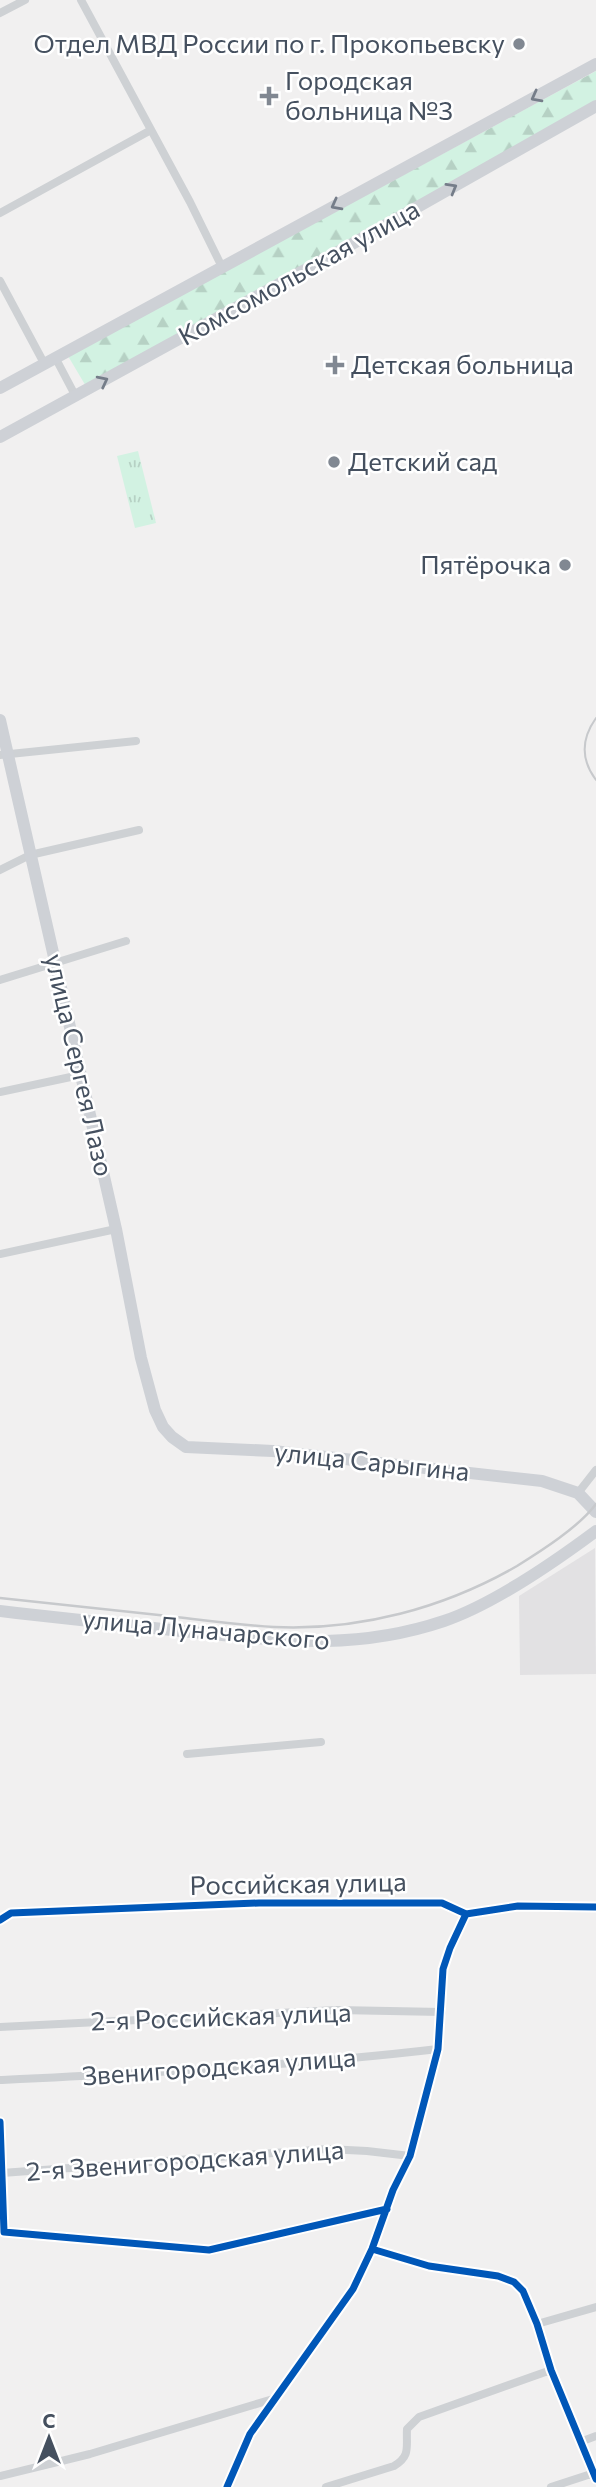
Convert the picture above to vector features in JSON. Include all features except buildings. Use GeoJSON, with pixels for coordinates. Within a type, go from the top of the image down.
{"type":"FeatureCollection","features":[{"type":"Feature","properties":{"kind":"main road","name":"Комсомольская улица"},"geometry":{"type":"LineString","coordinates":[[0,388],[596,64]]}},
{"type":"Feature","properties":{"kind":"main road","name":"Комсомольская улица"},"geometry":{"type":"LineString","coordinates":[[0,437],[128,369],[596,106]]}},
{"type":"Feature","properties":{"kind":"main road","name":"улица Сергея Лазо"},"geometry":{"type":"LineString","coordinates":[[0,720],[4,754],[55,962],[116,1229],[141,1358],[155,1410]]}},
{"type":"Feature","properties":{"kind":"main road","name":"улица Сарыгина"},"geometry":{"type":"LineString","coordinates":[[155,1410],[163,1427],[186,1447],[273,1451],[542,1481],[578,1493],[596,1512]]}},
{"type":"Feature","properties":{"kind":"main road","name":"улица Луначарского"},"geometry":{"type":"LineString","coordinates":[[0,1611],[289,1642],[340,1642],[410,1631],[448,1620],[505,1592],[596,1531]]}},
{"type":"Feature","properties":{"kind":"street"},"geometry":{"type":"LineString","coordinates":[[0,13],[25,0]]}},
{"type":"Feature","properties":{"kind":"street"},"geometry":{"type":"LineString","coordinates":[[81,0],[222,267]]}},
{"type":"Feature","properties":{"kind":"street"},"geometry":{"type":"LineString","coordinates":[[0,212],[151,130]]}},
{"type":"Feature","properties":{"kind":"street"},"geometry":{"type":"LineString","coordinates":[[0,281],[50,362],[75,396]]}},
{"type":"Feature","properties":{"kind":"street"},"geometry":{"type":"LineString","coordinates":[[4,754],[136,741]]}},
{"type":"Feature","properties":{"kind":"street"},"geometry":{"type":"LineString","coordinates":[[0,870],[30,855],[139,830]]}},
{"type":"Feature","properties":{"kind":"street"},"geometry":{"type":"LineString","coordinates":[[0,980],[127,941]]}},
{"type":"Feature","properties":{"kind":"street"},"geometry":{"type":"LineString","coordinates":[[0,1092],[80,1075]]}},
{"type":"Feature","properties":{"kind":"street"},"geometry":{"type":"LineString","coordinates":[[0,1254],[116,1229]]}},
{"type":"Feature","properties":{"kind":"street"},"geometry":{"type":"LineString","coordinates":[[578,1493],[596,1470]]}},
{"type":"Feature","properties":{"kind":"street"},"geometry":{"type":"LineString","coordinates":[[187,1754],[321,1742]]}},
{"type":"Feature","properties":{"kind":"street","name":"Российская улица"},"geometry":{"type":"LineString","coordinates":[[0,1920],[11,1913],[260,1903],[442,1903],[466,1914],[518,1906],[596,1907]]}},
{"type":"Feature","properties":{"kind":"street"},"geometry":{"type":"LineString","coordinates":[[227,2487],[250,2434],[353,2290],[372,2249],[410,2156],[438,2049],[443,1969],[466,1914]]}},
{"type":"Feature","properties":{"kind":"street","name":"2-я Российская улица"},"geometry":{"type":"LineString","coordinates":[[0,2027],[337,2010],[442,2012]]}},
{"type":"Feature","properties":{"kind":"street","name":"Звенигородская улица"},"geometry":{"type":"LineString","coordinates":[[0,2080],[346,2060],[438,2049]]}},
{"type":"Feature","properties":{"kind":"street"},"geometry":{"type":"LineString","coordinates":[[0,2122],[4,2232],[209,2250],[387,2209]]}},
{"type":"Feature","properties":{"kind":"street","name":"2-я Звенигородская улица"},"geometry":{"type":"LineString","coordinates":[[2,2173],[327,2149],[410,2156]]}},
{"type":"Feature","properties":{"kind":"street"},"geometry":{"type":"LineString","coordinates":[[372,2249],[429,2266],[498,2276],[514,2282],[523,2291],[537,2324],[551,2370],[595,2476],[551,2487]]}},
{"type":"Feature","properties":{"kind":"street"},"geometry":{"type":"LineString","coordinates":[[537,2324],[596,2307]]}},
{"type":"Feature","properties":{"kind":"street"},"geometry":{"type":"LineString","coordinates":[[326,2487],[394,2466],[403,2460],[407,2452],[407,2428],[419,2417],[551,2370]]}},
{"type":"Feature","properties":{"kind":"street"},"geometry":{"type":"LineString","coordinates":[[0,2476],[90,2454],[274,2399]]}},
{"type":"Feature","properties":{"kind":"street"},"geometry":{"type":"LineString","coordinates":[[580,2442],[596,2436]]}},
{"type":"Feature","properties":{"kind":"shaded area"},"geometry":{"type":"Polygon","coordinates":[[[595,1548],[596,1674],[520,1675],[519,1596],[595,1548]]]}},
{"type":"Feature","properties":{"kind":"green space"},"geometry":{"type":"Polygon","coordinates":[[[596,71],[596,100],[87,388],[68,356],[596,71]]]}},
{"type":"Feature","properties":{"kind":"green space"},"geometry":{"type":"Polygon","coordinates":[[[138,451],[156,523],[135,528],[117,456],[138,451]]]}},
{"type":"Feature","properties":{"kind":"tram line"},"geometry":{"type":"LineString","coordinates":[[596,718],[585,742],[585,757],[596,780]]}},
{"type":"Feature","properties":{"kind":"railway"},"geometry":{"type":"LineString","coordinates":[[0,1598],[274,1627],[369,1621],[430,1605],[489,1581],[559,1538],[596,1504]]}},
{"type":"Feature","properties":{"kind":"cycle path"},"geometry":{"type":"LineString","coordinates":[[0,1920],[11,1913],[259,1903],[442,1903],[466,1914],[518,1906],[596,1907]]}},
{"type":"Feature","properties":{"kind":"cycle path"},"geometry":{"type":"LineString","coordinates":[[227,2487],[250,2434],[353,2289],[372,2249],[393,2190],[410,2156],[438,2049],[443,1969],[466,1914]]}},
{"type":"Feature","properties":{"kind":"cycle path"},"geometry":{"type":"LineString","coordinates":[[0,2122],[4,2232],[209,2250],[387,2209]]}},
{"type":"Feature","properties":{"kind":"cycle path"},"geometry":{"type":"LineString","coordinates":[[372,2249],[429,2266],[498,2276],[514,2282],[523,2291],[537,2324],[551,2370],[596,2479]]}},
{"type":"Feature","properties":{"kind":"place","name":"Отдел МВД России по г. Прокопьевску"},"geometry":{"type":"Point","coordinates":[519,44]}},
{"type":"Feature","properties":{"kind":"place","name":"Городская больница №3"},"geometry":{"type":"Point","coordinates":[269,96]}},
{"type":"Feature","properties":{"kind":"place","name":"Детская больница"},"geometry":{"type":"Point","coordinates":[335,365]}},
{"type":"Feature","properties":{"kind":"place","name":"Детский сад"},"geometry":{"type":"Point","coordinates":[334,462]}},
{"type":"Feature","properties":{"kind":"place","name":"Пятёрочка"},"geometry":{"type":"Point","coordinates":[565,565]}}]}
